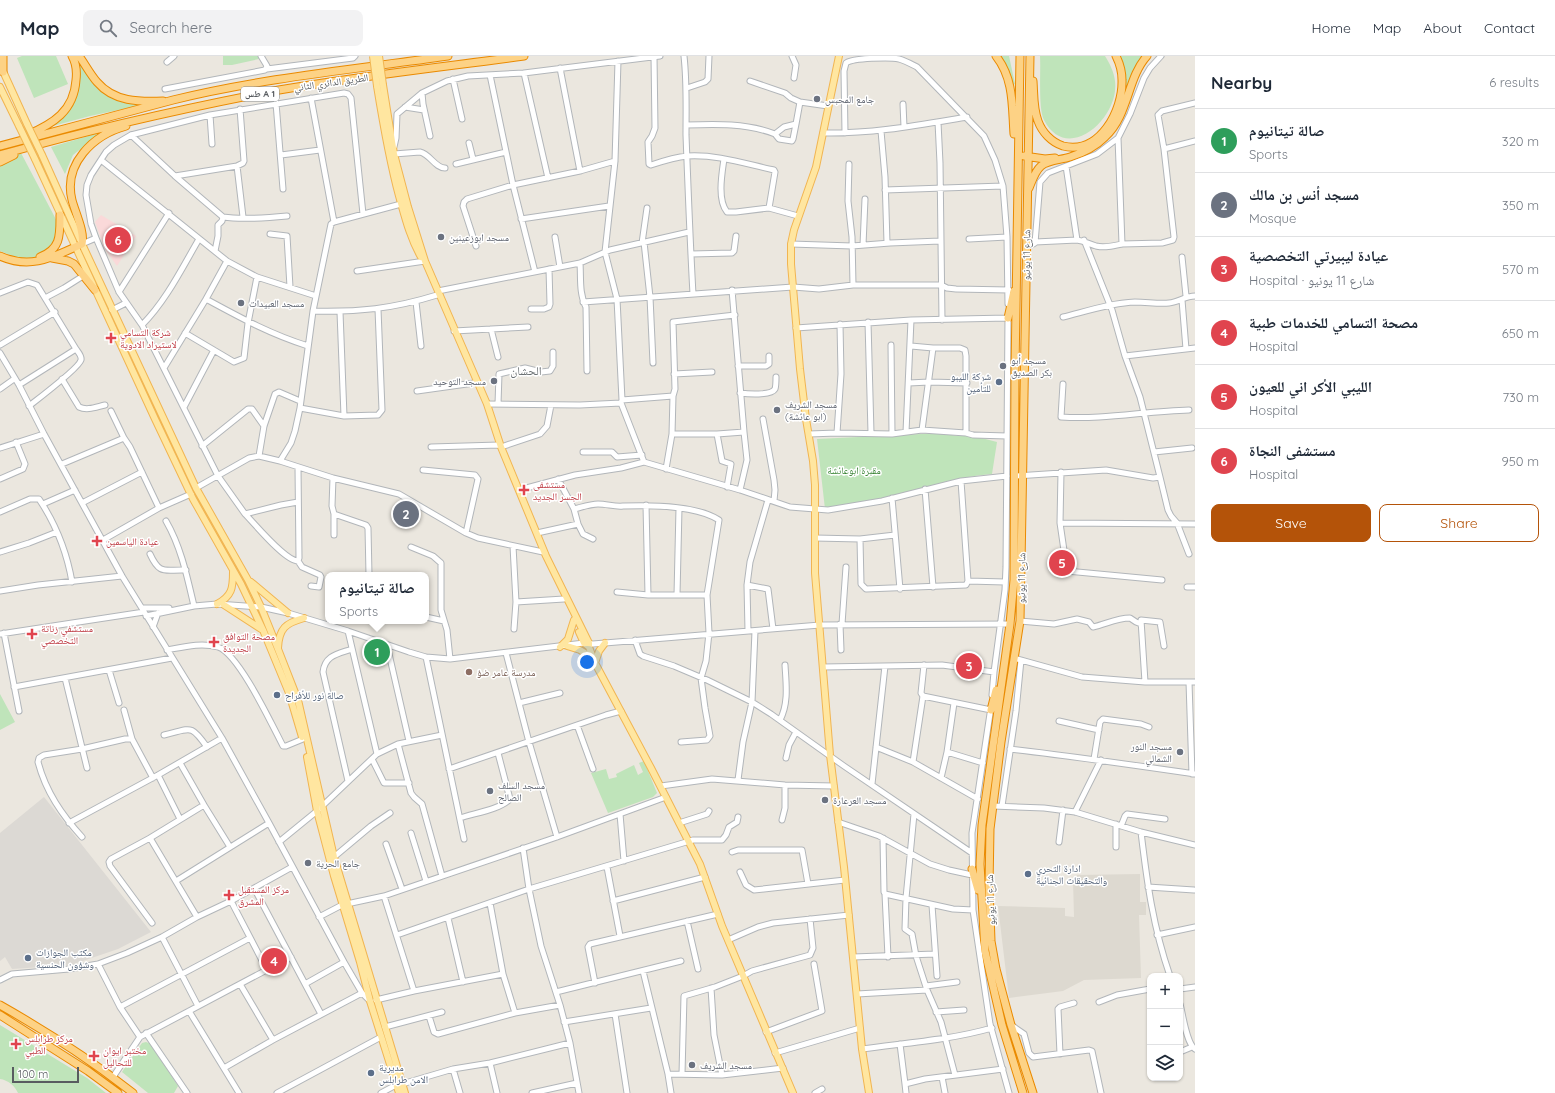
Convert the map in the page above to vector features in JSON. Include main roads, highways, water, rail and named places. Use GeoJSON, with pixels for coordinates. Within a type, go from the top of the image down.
{"type":"FeatureCollection","features":[{"type":"Feature","properties":{"kind":"highway"},"geometry":{"type":"LineString","coordinates":[[1,68],[2,56]]}},
{"type":"Feature","properties":{"kind":"highway"},"geometry":{"type":"LineString","coordinates":[[0,146],[48,125],[66,110],[73,99],[76,88],[76,67],[72,56]]}},
{"type":"Feature","properties":{"kind":"highway"},"geometry":{"type":"LineString","coordinates":[[79,56],[98,83],[107,91],[118,97],[141,102],[173,100]]}},
{"type":"Feature","properties":{"kind":"highway","name":"الطريق الدائري الثاني"},"geometry":{"type":"LineString","coordinates":[[0,146],[173,100],[296,77],[448,56]]}},
{"type":"Feature","properties":{"kind":"highway","name":"الطريق الدائري الثاني"},"geometry":{"type":"LineString","coordinates":[[0,155],[171,111],[320,84],[524,56]]}},
{"type":"Feature","properties":{"kind":"highway"},"geometry":{"type":"LineString","coordinates":[[996,56],[1009,79],[1012,93],[1015,146],[1018,152],[1028,158],[1045,159],[1069,157]]}},
{"type":"Feature","properties":{"kind":"highway","name":"شارع 11 يونيو"},"geometry":{"type":"LineString","coordinates":[[1020,56],[1017,277],[1011,476],[1014,580],[1010,624],[1002,678],[997,741],[989,852],[989,901],[996,969],[1011,1025],[1033,1093]]}},
{"type":"Feature","properties":{"kind":"highway"},"geometry":{"type":"LineString","coordinates":[[1030,57],[1035,107],[1038,121],[1043,131],[1052,140],[1071,148],[1083,146],[1094,140],[1103,132],[1116,112],[1120,101],[1122,79],[1121,67],[1116,56]]}},
{"type":"Feature","properties":{"kind":"highway"},"geometry":{"type":"LineString","coordinates":[[1028,190],[1035,174],[1041,166],[1093,147],[1114,127],[1121,114],[1137,72],[1147,56]]}},
{"type":"Feature","properties":{"kind":"highway","name":"شارع 11 يونيو"},"geometry":{"type":"LineString","coordinates":[[1024,1093],[1002,1025],[985,951],[981,902],[980,858],[982,825],[997,741],[1017,659],[1020,621],[1030,57]]}},
{"type":"Feature","properties":{"kind":"highway"},"geometry":{"type":"LineString","coordinates":[[0,256],[10,260],[28,263],[52,258],[79,246],[83,235],[72,198],[70,184],[73,170],[78,159],[87,147],[98,138],[121,127],[149,120],[171,111]]}},
{"type":"Feature","properties":{"kind":"highway"},"geometry":{"type":"LineString","coordinates":[[0,162],[33,146]]}},
{"type":"Feature","properties":{"kind":"highway"},"geometry":{"type":"LineString","coordinates":[[0,252],[20,259],[34,259],[46,255],[52,250],[59,239],[60,215]]}},
{"type":"Feature","properties":{"kind":"highway"},"geometry":{"type":"LineString","coordinates":[[52,258],[68,261],[74,264],[82,276],[95,290]]}},
{"type":"Feature","properties":{"kind":"highway"},"geometry":{"type":"LineString","coordinates":[[1008,318],[1017,277]]}},
{"type":"Feature","properties":{"kind":"highway"},"geometry":{"type":"LineString","coordinates":[[991,710],[997,686],[1002,678]]}},
{"type":"Feature","properties":{"kind":"highway"},"geometry":{"type":"LineString","coordinates":[[972,872],[981,902]]}},
{"type":"Feature","properties":{"kind":"highway"},"geometry":{"type":"LineString","coordinates":[[0,1005],[54,1037],[113,1077],[133,1093]]}},
{"type":"Feature","properties":{"kind":"highway"},"geometry":{"type":"LineString","coordinates":[[0,1015],[88,1071],[118,1093]]}},
{"type":"Feature","properties":{"kind":"main road"},"geometry":{"type":"LineString","coordinates":[[373,56],[393,152],[424,261],[487,404],[500,446],[528,515],[594,661],[689,841],[705,877],[728,940],[793,1093]]}},
{"type":"Feature","properties":{"kind":"main road"},"geometry":{"type":"LineString","coordinates":[[380,56],[380,86],[387,147],[412,242],[424,261]]}},
{"type":"Feature","properties":{"kind":"main road"},"geometry":{"type":"LineString","coordinates":[[839,56],[828,106],[824,133],[814,174],[798,216],[791,244],[800,368],[813,461],[816,510],[815,573],[830,755],[854,958],[862,1049],[869,1093]]}},
{"type":"Feature","properties":{"kind":"main road"},"geometry":{"type":"LineString","coordinates":[[1,68],[42,155],[95,290],[191,494],[263,630],[291,698],[303,739],[317,811],[373,1000],[381,1037],[399,1085],[405,1093]]}},
{"type":"Feature","properties":{"kind":"main road"},"geometry":{"type":"LineString","coordinates":[[0,87],[60,215],[79,246],[112,310],[196,488],[248,580],[261,607],[298,700],[342,894]]}},
{"type":"Feature","properties":{"kind":"main road"},"geometry":{"type":"LineString","coordinates":[[438,293],[543,552],[574,620],[587,644]]}},
{"type":"Feature","properties":{"kind":"main road"},"geometry":{"type":"LineString","coordinates":[[217,604],[225,600],[232,589],[233,572]]}},
{"type":"Feature","properties":{"kind":"main road"},"geometry":{"type":"LineString","coordinates":[[248,580],[288,613]]}},
{"type":"Feature","properties":{"kind":"main road"},"geometry":{"type":"LineString","coordinates":[[224,605],[263,630]]}},
{"type":"Feature","properties":{"kind":"main road"},"geometry":{"type":"LineString","coordinates":[[278,650],[281,633],[285,626],[292,621],[304,618]]}},
{"type":"Feature","properties":{"kind":"main road"},"geometry":{"type":"LineString","coordinates":[[560,647],[568,639],[574,620]]}},
{"type":"Feature","properties":{"kind":"main road"},"geometry":{"type":"LineString","coordinates":[[594,661],[605,643]]}},
{"type":"Feature","properties":{"kind":"main road"},"geometry":{"type":"LineString","coordinates":[[567,646],[580,650],[594,661]]}},
{"type":"Feature","properties":{"kind":"main road"},"geometry":{"type":"LineString","coordinates":[[373,1000],[385,1027],[399,1085],[399,1093]]}},
{"type":"Feature","properties":{"kind":"place","name":"جامع المحبس"},"geometry":{"type":"Point","coordinates":[817,99]}},
{"type":"Feature","properties":{"kind":"place","name":"مسجد ابوزعينين"},"geometry":{"type":"Point","coordinates":[441,237]}},
{"type":"Feature","properties":{"kind":"place","name":"مستشفى النجاة"},"geometry":{"type":"Point","coordinates":[118,240]}},
{"type":"Feature","properties":{"kind":"place","name":"مسجد العبيدات"},"geometry":{"type":"Point","coordinates":[241,303]}},
{"type":"Feature","properties":{"kind":"place","name":"شركة التسامي لاستيراد الادوية"},"geometry":{"type":"Point","coordinates":[111,338]}},
{"type":"Feature","properties":{"kind":"place","name":"مسجد أبو بكر الصديق"},"geometry":{"type":"Point","coordinates":[1003,366]}},
{"type":"Feature","properties":{"kind":"place","name":"مسجد التوحيد"},"geometry":{"type":"Point","coordinates":[494,381]}},
{"type":"Feature","properties":{"kind":"place","name":"شركة الليبو للتأمين"},"geometry":{"type":"Point","coordinates":[999,382]}},
{"type":"Feature","properties":{"kind":"place","name":"مسجد الشريف (ابو عائشة)"},"geometry":{"type":"Point","coordinates":[777,410]}},
{"type":"Feature","properties":{"kind":"place","name":"مستشفى الجسر الجديد"},"geometry":{"type":"Point","coordinates":[524,490]}},
{"type":"Feature","properties":{"kind":"place","name":"مسجد أنس بن مالك"},"geometry":{"type":"Point","coordinates":[406,514]}},
{"type":"Feature","properties":{"kind":"place","name":"عيادة الياسمين"},"geometry":{"type":"Point","coordinates":[97,541]}},
{"type":"Feature","properties":{"kind":"place","name":"الليبي الأكر اني للعيون"},"geometry":{"type":"Point","coordinates":[1062,563]}},
{"type":"Feature","properties":{"kind":"place","name":"مستشفي زناتة التخصصي"},"geometry":{"type":"Point","coordinates":[32,634]}},
{"type":"Feature","properties":{"kind":"place","name":"مصحة التوافق الجديدة"},"geometry":{"type":"Point","coordinates":[214,642]}},
{"type":"Feature","properties":{"kind":"place","name":"صالة تيتانيوم"},"geometry":{"type":"Point","coordinates":[377,652]}},
{"type":"Feature","properties":{"kind":"place","name":"عيادة ليبيرتي التخصصية"},"geometry":{"type":"Point","coordinates":[969,666]}},
{"type":"Feature","properties":{"kind":"place","name":"مدرسة عامر ضؤ"},"geometry":{"type":"Point","coordinates":[469,672]}},
{"type":"Feature","properties":{"kind":"place","name":"صالة نور للأفراح"},"geometry":{"type":"Point","coordinates":[277,695]}},
{"type":"Feature","properties":{"kind":"place","name":"مسجد النور الشمالي"},"geometry":{"type":"Point","coordinates":[1180,752]}},
{"type":"Feature","properties":{"kind":"place","name":"مسجد السلف الصالح"},"geometry":{"type":"Point","coordinates":[490,791]}},
{"type":"Feature","properties":{"kind":"place","name":"مسجد العرعارة"},"geometry":{"type":"Point","coordinates":[825,800]}},
{"type":"Feature","properties":{"kind":"place","name":"جامع الحرية"},"geometry":{"type":"Point","coordinates":[308,863]}},
{"type":"Feature","properties":{"kind":"place","name":"ادارة التحري والتحقيقات الجنائية"},"geometry":{"type":"Point","coordinates":[1028,874]}},
{"type":"Feature","properties":{"kind":"place","name":"مركز المستقبل المشرق"},"geometry":{"type":"Point","coordinates":[229,895]}},
{"type":"Feature","properties":{"kind":"place","name":"مكتب الجوازات وشؤون الحنسية"},"geometry":{"type":"Point","coordinates":[28,958]}},
{"type":"Feature","properties":{"kind":"place","name":"مصحة التسامي للخدمات طبية"},"geometry":{"type":"Point","coordinates":[274,961]}},
{"type":"Feature","properties":{"kind":"place","name":"مركز طرابلس الطبي"},"geometry":{"type":"Point","coordinates":[16,1044]}},
{"type":"Feature","properties":{"kind":"place","name":"مختبر ايوان للتحاليل"},"geometry":{"type":"Point","coordinates":[94,1056]}},
{"type":"Feature","properties":{"kind":"place","name":"مسجد الشريف"},"geometry":{"type":"Point","coordinates":[692,1065]}},
{"type":"Feature","properties":{"kind":"place","name":"مديرية الامن طرابلس"},"geometry":{"type":"Point","coordinates":[371,1073]}},
{"type":"Feature","properties":{"kind":"district","name":"الحشان"},"geometry":{"type":"Point","coordinates":[526,371]}},
{"type":"Feature","properties":{"kind":"park label","name":"مقبرة ابوعائشة"},"geometry":{"type":"Point","coordinates":[854,470]}}]}
